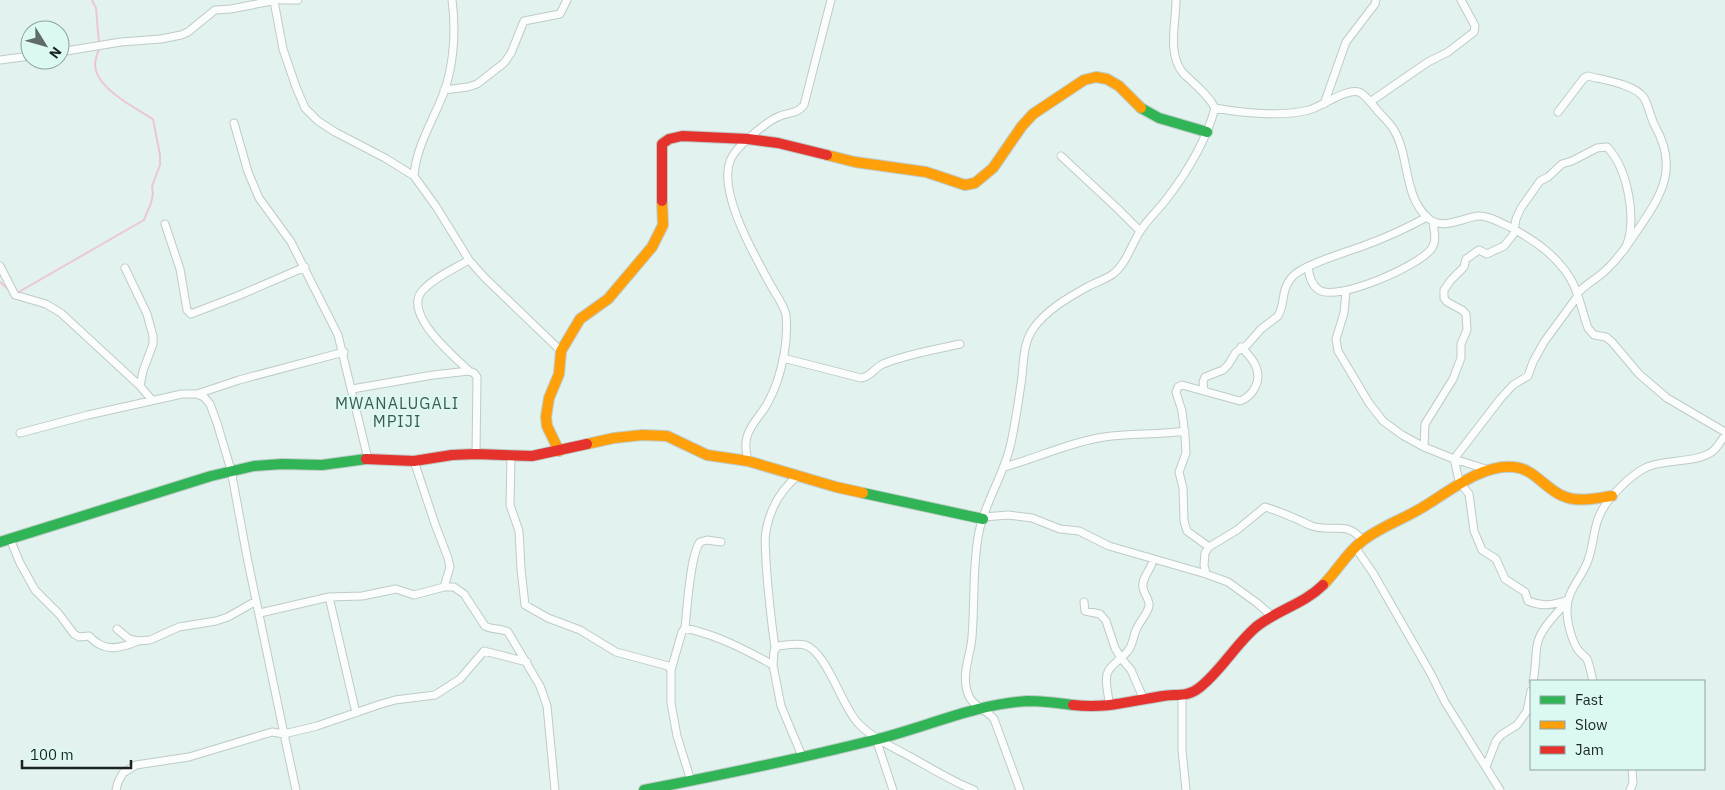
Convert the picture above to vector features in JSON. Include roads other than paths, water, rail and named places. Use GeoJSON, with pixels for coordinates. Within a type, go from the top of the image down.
{"type":"FeatureCollection","features":[{"type":"Feature","properties":{"kind":"street"},"geometry":{"type":"LineString","coordinates":[[70,50],[181,35],[188,32],[215,10],[231,9],[278,0],[298,0]]}},
{"type":"Feature","properties":{"kind":"street"},"geometry":{"type":"LineString","coordinates":[[278,0],[283,49],[296,87],[306,108],[318,121],[335,132],[385,158],[414,176],[437,208],[469,260],[560,351]]}},
{"type":"Feature","properties":{"kind":"street"},"geometry":{"type":"LineString","coordinates":[[414,176],[417,156],[444,90],[450,65],[454,37],[452,0]]}},
{"type":"Feature","properties":{"kind":"street"},"geometry":{"type":"LineString","coordinates":[[444,90],[468,87],[477,84],[488,76],[509,58],[524,21],[560,14],[567,0]]}},
{"type":"Feature","properties":{"kind":"street"},"geometry":{"type":"LineString","coordinates":[[748,461],[746,441],[774,390],[783,358],[786,330],[785,312],[742,230],[730,192],[730,161],[737,148],[748,138],[780,116],[795,112],[804,105],[831,0]]}},
{"type":"Feature","properties":{"kind":"street"},"geometry":{"type":"LineString","coordinates":[[1020,790],[994,719],[971,700],[965,683],[972,639],[976,552],[979,532],[1010,447],[1028,337],[1034,327],[1059,304],[1119,269],[1140,231],[1178,184],[1207,132],[1215,108],[1212,101],[1182,71],[1176,62],[1174,50],[1176,0]]}},
{"type":"Feature","properties":{"kind":"street"},"geometry":{"type":"LineString","coordinates":[[1324,104],[1346,42],[1375,4],[1376,0]]}},
{"type":"Feature","properties":{"kind":"street"},"geometry":{"type":"LineString","coordinates":[[1370,102],[1428,62],[1448,52],[1474,32],[1475,26],[1461,0]]}},
{"type":"Feature","properties":{"kind":"street"},"geometry":{"type":"LineString","coordinates":[[0,60],[20,57]]}},
{"type":"Feature","properties":{"kind":"street"},"geometry":{"type":"LineString","coordinates":[[559,451],[547,426],[546,417],[548,404],[559,374],[560,351],[580,319],[608,299],[652,247],[663,225],[662,144],[669,139],[682,136],[748,138],[778,143],[855,162],[926,172],[965,185],[971,185],[978,182],[1000,158],[1027,119],[1035,112],[1078,83],[1089,77],[1096,76],[1114,82],[1133,102],[1147,112],[1207,132]]}},
{"type":"Feature","properties":{"kind":"street"},"geometry":{"type":"LineString","coordinates":[[1454,459],[1501,398],[1513,385],[1528,376],[1544,342],[1583,287],[1605,271],[1625,248],[1656,203],[1662,190],[1666,169],[1666,153],[1661,134],[1654,125],[1643,96],[1633,87],[1588,76],[1584,78],[1558,112]]}},
{"type":"Feature","properties":{"kind":"street"},"geometry":{"type":"LineString","coordinates":[[1215,108],[1257,114],[1300,112],[1310,110],[1351,91],[1361,93],[1394,130],[1413,195],[1418,206],[1430,220],[1435,238],[1433,246],[1429,252],[1415,262],[1373,283],[1346,291],[1326,293],[1319,290],[1311,282],[1308,267]]}},
{"type":"Feature","properties":{"kind":"street"},"geometry":{"type":"LineString","coordinates":[[234,123],[248,172],[259,198],[291,242],[331,317],[344,352],[368,459]]}},
{"type":"Feature","properties":{"kind":"street"},"geometry":{"type":"LineString","coordinates":[[1424,447],[1425,424],[1453,379],[1462,358],[1461,344],[1467,330],[1466,314],[1447,302],[1444,298],[1444,290],[1464,267],[1466,258],[1470,254],[1479,250],[1487,254],[1504,246],[1515,230],[1516,219],[1522,208],[1540,181],[1548,177],[1562,164],[1603,146],[1607,147],[1613,154],[1627,188],[1632,222],[1629,240],[1625,248]]}},
{"type":"Feature","properties":{"kind":"street"},"geometry":{"type":"LineString","coordinates":[[1061,156],[1140,231]]}},
{"type":"Feature","properties":{"kind":"street"},"geometry":{"type":"LineString","coordinates":[[1204,391],[1203,382],[1205,377],[1228,366],[1236,352],[1241,347],[1247,345],[1261,329],[1278,316],[1285,286],[1294,274],[1308,267],[1430,220],[1442,224],[1480,216],[1498,222],[1536,242],[1558,262],[1571,279],[1590,331],[1594,335],[1606,337],[1612,342],[1640,374],[1666,398],[1725,434],[1713,451],[1702,456],[1660,463],[1646,468],[1627,481],[1612,496],[1598,517],[1588,560],[1582,573],[1574,585],[1568,600],[1544,630],[1537,644],[1536,668],[1533,680]]}},
{"type":"Feature","properties":{"kind":"street"},"geometry":{"type":"LineString","coordinates":[[165,224],[180,269],[187,310],[190,314],[240,296],[305,267]]}},
{"type":"Feature","properties":{"kind":"street"},"geometry":{"type":"LineString","coordinates":[[469,260],[424,288],[418,300],[419,311],[428,328],[469,372]]}},
{"type":"Feature","properties":{"kind":"street"},"geometry":{"type":"LineString","coordinates":[[0,266],[15,295],[46,304],[61,313],[140,386],[152,400]]}},
{"type":"Feature","properties":{"kind":"street"},"geometry":{"type":"LineString","coordinates":[[125,268],[146,314],[153,336],[153,344],[143,371],[140,386]]}},
{"type":"Feature","properties":{"kind":"street"},"geometry":{"type":"LineString","coordinates":[[1346,291],[1344,313],[1336,339],[1338,351],[1362,393],[1383,421],[1402,435],[1424,447],[1489,470]]}},
{"type":"Feature","properties":{"kind":"street"},"geometry":{"type":"LineString","coordinates":[[783,358],[860,378],[870,375],[877,367],[883,364],[906,356],[960,344]]}},
{"type":"Feature","properties":{"kind":"street"},"geometry":{"type":"LineString","coordinates":[[1209,547],[1187,531],[1184,521],[1183,488],[1179,472],[1186,453],[1185,431],[1182,411],[1176,392],[1178,387],[1182,385],[1240,401],[1252,393],[1258,382],[1257,367],[1241,347]]}},
{"type":"Feature","properties":{"kind":"street"},"geometry":{"type":"LineString","coordinates":[[20,434],[152,400],[182,394],[197,394],[239,380],[344,352]]}},
{"type":"Feature","properties":{"kind":"street"},"geometry":{"type":"LineString","coordinates":[[352,389],[434,375],[474,373],[477,377],[476,454]]}},
{"type":"Feature","properties":{"kind":"street"},"geometry":{"type":"LineString","coordinates":[[197,394],[204,397],[210,404],[231,470],[256,601],[296,790]]}},
{"type":"Feature","properties":{"kind":"street"},"geometry":{"type":"LineString","coordinates":[[1004,467],[1081,442],[1103,437],[1185,431]]}},
{"type":"Feature","properties":{"kind":"street"},"geometry":{"type":"LineString","coordinates":[[256,601],[222,619],[179,627],[150,640],[138,641],[122,647],[104,646],[89,636],[81,638],[76,636],[62,617],[33,587],[17,557],[5,541],[127,501],[231,470],[254,466],[322,464],[368,459],[414,461],[452,455],[496,453],[511,456],[532,456],[614,438],[642,435],[667,436],[707,455],[748,461],[836,487],[983,518],[1008,515],[1032,518],[1060,529],[1078,531],[1109,546],[1228,582],[1272,616]]}},
{"type":"Feature","properties":{"kind":"street"},"geometry":{"type":"LineString","coordinates":[[511,456],[510,505],[520,531],[524,605],[548,618],[580,630],[616,652],[668,666],[670,670]]}},
{"type":"Feature","properties":{"kind":"street"},"geometry":{"type":"LineString","coordinates":[[1454,459],[1461,484],[1470,494],[1474,531],[1482,550],[1496,559],[1506,579],[1525,592],[1528,601],[1536,604],[1551,605],[1568,600]]}},
{"type":"Feature","properties":{"kind":"street"},"geometry":{"type":"LineString","coordinates":[[414,461],[448,558],[450,567],[444,587]]}},
{"type":"Feature","properties":{"kind":"street"},"geometry":{"type":"LineString","coordinates":[[644,790],[876,739],[981,710],[1022,701],[1092,707],[1191,693],[1205,683],[1247,636],[1272,616],[1282,612],[1319,589],[1359,544],[1461,484],[1489,470],[1506,466],[1524,468],[1557,492],[1571,498],[1584,499],[1612,496]]}},
{"type":"Feature","properties":{"kind":"street"},"geometry":{"type":"LineString","coordinates":[[799,475],[788,483],[782,492],[774,507],[766,530],[768,598],[775,648],[773,665],[780,706],[802,756]]}},
{"type":"Feature","properties":{"kind":"street"},"geometry":{"type":"LineString","coordinates":[[1206,574],[1204,565],[1205,553],[1209,547],[1237,530],[1265,507],[1318,528],[1349,529],[1357,532],[1359,544],[1373,573],[1445,702],[1500,790]]}},
{"type":"Feature","properties":{"kind":"street"},"geometry":{"type":"LineString","coordinates":[[691,781],[677,736],[671,703],[670,670],[685,628],[693,561],[697,546],[700,542],[707,540],[721,542]]}},
{"type":"Feature","properties":{"kind":"street"},"geometry":{"type":"LineString","coordinates":[[1110,705],[1106,677],[1109,670],[1131,646],[1136,629],[1149,607],[1143,582],[1152,566],[1152,560]]}},
{"type":"Feature","properties":{"kind":"street"},"geometry":{"type":"LineString","coordinates":[[260,613],[329,597],[362,596],[396,589],[414,595],[444,587],[454,587],[464,594],[485,626],[490,629],[508,632],[528,662],[540,686],[547,706],[555,790]]}},
{"type":"Feature","properties":{"kind":"street"},"geometry":{"type":"LineString","coordinates":[[329,597],[356,713]]}},
{"type":"Feature","properties":{"kind":"street"},"geometry":{"type":"LineString","coordinates":[[1568,600],[1569,625],[1578,650],[1587,659],[1593,680]]}},
{"type":"Feature","properties":{"kind":"street"},"geometry":{"type":"LineString","coordinates":[[1084,602],[1085,611],[1100,614],[1106,621],[1115,648],[1131,670],[1144,700]]}},
{"type":"Feature","properties":{"kind":"street"},"geometry":{"type":"LineString","coordinates":[[685,628],[706,633],[737,646],[773,665]]}},
{"type":"Feature","properties":{"kind":"street"},"geometry":{"type":"LineString","coordinates":[[117,629],[129,639],[138,641]]}},
{"type":"Feature","properties":{"kind":"street"},"geometry":{"type":"LineString","coordinates":[[775,648],[799,644],[806,645],[812,649],[833,680],[856,722],[876,739],[958,784],[974,790]]}},
{"type":"Feature","properties":{"kind":"street"},"geometry":{"type":"LineString","coordinates":[[116,790],[123,773],[136,765],[189,757],[264,734],[278,732],[284,734],[317,726],[395,700],[435,695],[460,679],[484,651],[528,662]]}},
{"type":"Feature","properties":{"kind":"street"},"geometry":{"type":"LineString","coordinates":[[1182,694],[1182,750],[1186,790]]}},
{"type":"Feature","properties":{"kind":"street"},"geometry":{"type":"LineString","coordinates":[[1486,767],[1496,741],[1501,735],[1517,725],[1527,711],[1530,696]]}},
{"type":"Feature","properties":{"kind":"street"},"geometry":{"type":"LineString","coordinates":[[876,739],[893,790]]}},
{"type":"Feature","properties":{"kind":"street"},"geometry":{"type":"LineString","coordinates":[[1630,790],[1633,782],[1632,770]]}},
{"type":"Feature","properties":{"kind":"waterway"},"geometry":{"type":"LineString","coordinates":[[92,0],[96,8],[99,44]]}},
{"type":"Feature","properties":{"kind":"waterway"},"geometry":{"type":"LineString","coordinates":[[17,293],[144,220],[151,203],[152,186],[160,165],[160,155],[153,119],[117,96],[102,81],[97,73],[95,64],[99,48]]}},
{"type":"Feature","properties":{"kind":"waterway"},"geometry":{"type":"LineString","coordinates":[[0,282],[9,290]]}},
{"type":"Feature","properties":{"kind":"district","name":"MWANALUGALI MPIJI"},"geometry":{"type":"Point","coordinates":[397,412]}}]}
